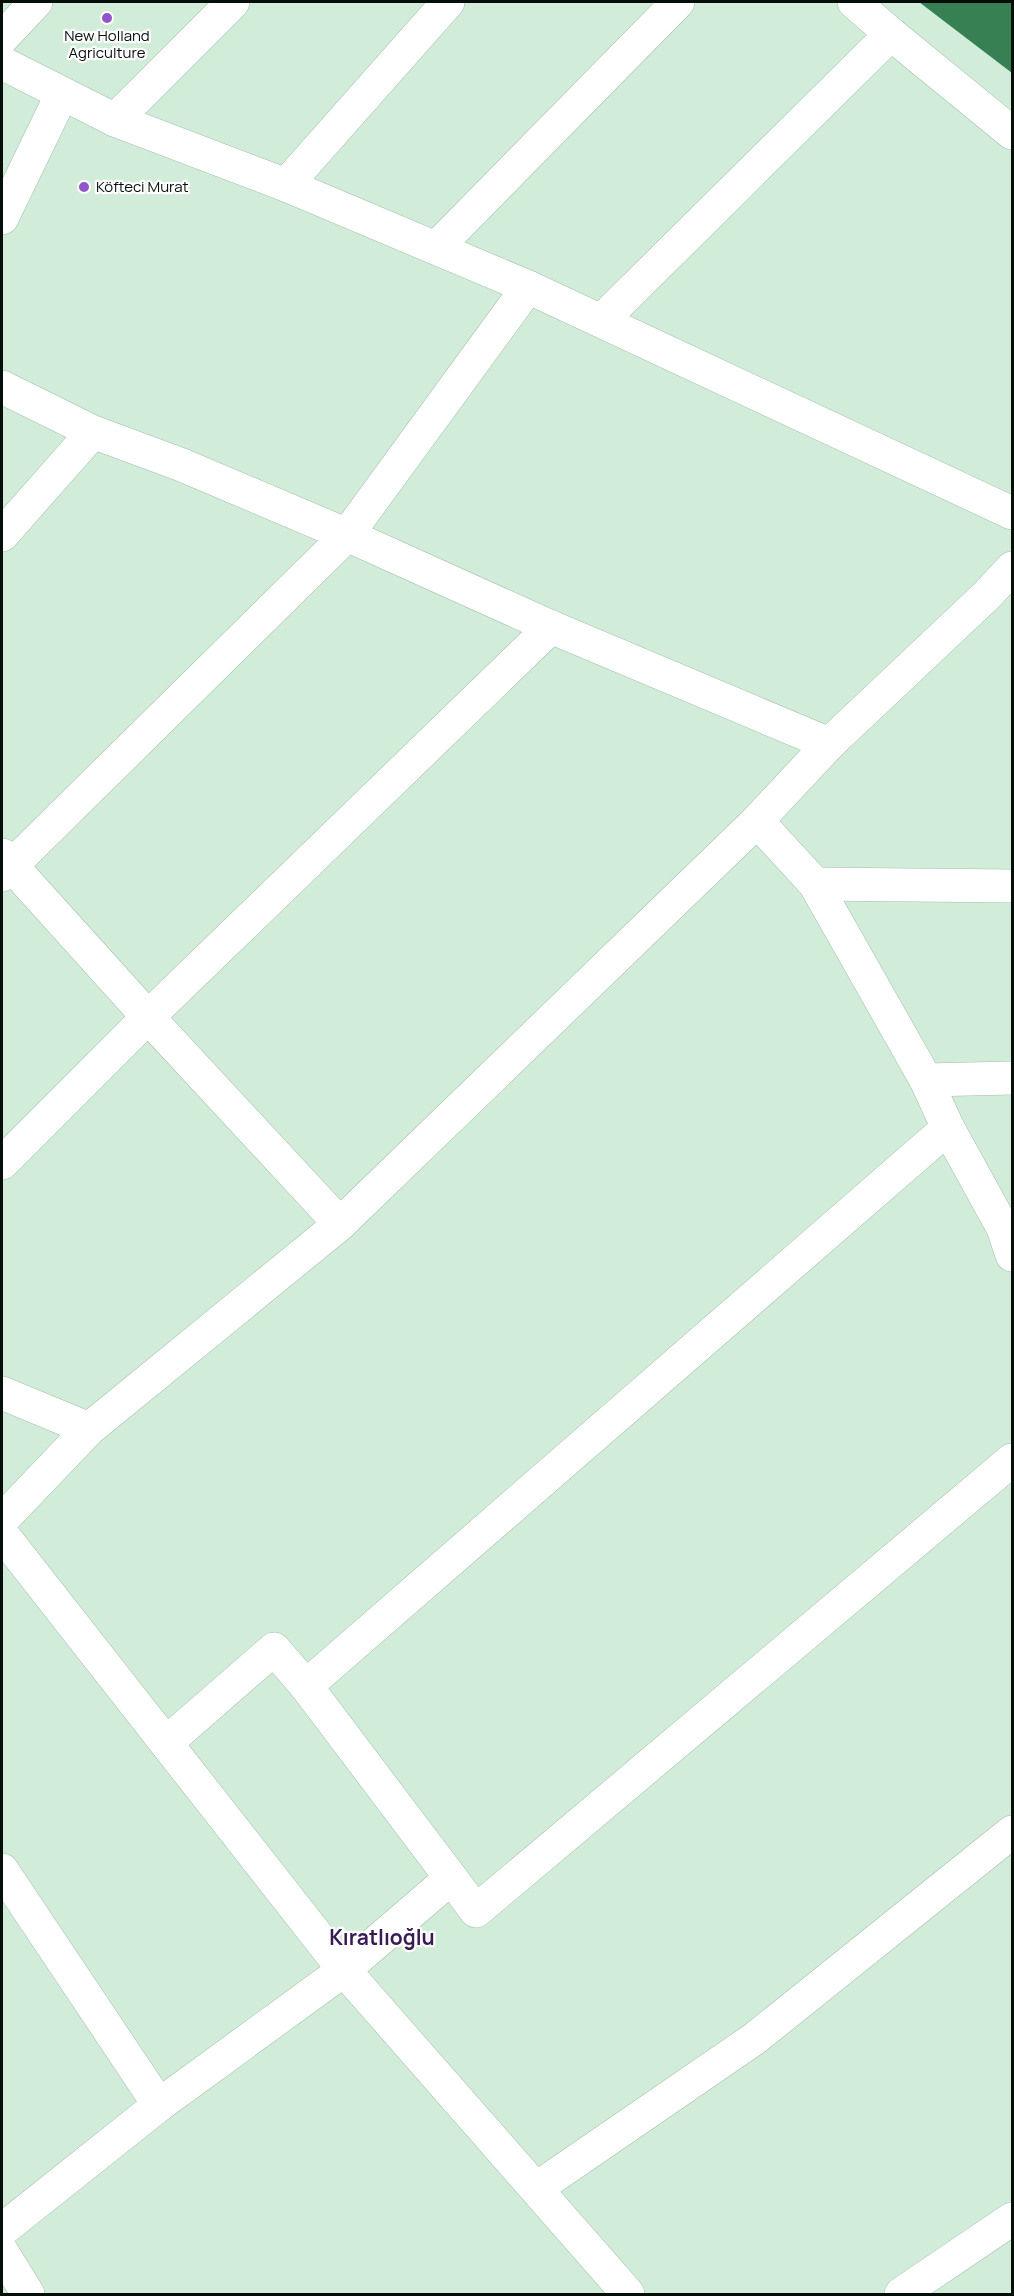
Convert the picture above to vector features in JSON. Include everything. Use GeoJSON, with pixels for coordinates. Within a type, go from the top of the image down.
{"type":"FeatureCollection","features":[{"type":"Feature","properties":{"kind":"street"},"geometry":{"type":"LineString","coordinates":[[2,38],[36,2]]}},
{"type":"Feature","properties":{"kind":"street"},"geometry":{"type":"LineString","coordinates":[[115,120],[233,2]]}},
{"type":"Feature","properties":{"kind":"street"},"geometry":{"type":"LineString","coordinates":[[286,185],[448,2]]}},
{"type":"Feature","properties":{"kind":"street"},"geometry":{"type":"LineString","coordinates":[[437,247],[678,2]]}},
{"type":"Feature","properties":{"kind":"street"},"geometry":{"type":"LineString","coordinates":[[854,2],[1012,133]]}},
{"type":"Feature","properties":{"kind":"street"},"geometry":{"type":"LineString","coordinates":[[602,320],[891,34]]}},
{"type":"Feature","properties":{"kind":"street"},"geometry":{"type":"LineString","coordinates":[[2,63],[115,120],[286,185],[528,287],[1012,513]]}},
{"type":"Feature","properties":{"kind":"street"},"geometry":{"type":"LineString","coordinates":[[2,219],[62,94]]}},
{"type":"Feature","properties":{"kind":"street"},"geometry":{"type":"LineString","coordinates":[[340,1224],[5,866],[347,535],[528,287]]}},
{"type":"Feature","properties":{"kind":"street"},"geometry":{"type":"LineString","coordinates":[[2,387],[93,432],[182,465],[347,535],[551,627],[829,744]]}},
{"type":"Feature","properties":{"kind":"street"},"geometry":{"type":"LineString","coordinates":[[2,535],[93,432]]}},
{"type":"Feature","properties":{"kind":"street"},"geometry":{"type":"LineString","coordinates":[[2,1520],[90,1429],[340,1224],[757,821],[829,744],[987,595],[1012,568]]}},
{"type":"Feature","properties":{"kind":"street"},"geometry":{"type":"LineString","coordinates":[[2,1163],[148,1017],[551,627]]}},
{"type":"Feature","properties":{"kind":"street"},"geometry":{"type":"LineString","coordinates":[[757,821],[815,884],[926,1080],[948,1128],[1009,1238]]}},
{"type":"Feature","properties":{"kind":"street"},"geometry":{"type":"LineString","coordinates":[[815,884],[1012,886]]}},
{"type":"Feature","properties":{"kind":"street"},"geometry":{"type":"LineString","coordinates":[[926,1080],[1012,1078]]}},
{"type":"Feature","properties":{"kind":"street"},"geometry":{"type":"LineString","coordinates":[[306,1686],[948,1128]]}},
{"type":"Feature","properties":{"kind":"street"},"geometry":{"type":"LineString","coordinates":[[2,1393],[90,1429]]}},
{"type":"Feature","properties":{"kind":"street"},"geometry":{"type":"LineString","coordinates":[[166,1743],[274,1649],[306,1686],[476,1911],[1012,1460]]}},
{"type":"Feature","properties":{"kind":"street"},"geometry":{"type":"LineString","coordinates":[[2,1534],[344,1970],[537,2188],[628,2295]]}},
{"type":"Feature","properties":{"kind":"street"},"geometry":{"type":"LineString","coordinates":[[537,2188],[754,2039],[1012,1832]]}},
{"type":"Feature","properties":{"kind":"street"},"geometry":{"type":"LineString","coordinates":[[2,1870],[159,2105]]}},
{"type":"Feature","properties":{"kind":"street"},"geometry":{"type":"LineString","coordinates":[[2,2230],[159,2105],[344,1970],[451,1878]]}},
{"type":"Feature","properties":{"kind":"street"},"geometry":{"type":"LineString","coordinates":[[901,2295],[1012,2218]]}},
{"type":"Feature","properties":{"kind":"street"},"geometry":{"type":"LineString","coordinates":[[2,2252],[28,2295]]}},
{"type":"Feature","properties":{"kind":"building"},"geometry":{"type":"Polygon","coordinates":[[[919,2],[1012,2],[1012,73],[919,2]]]}},
{"type":"Feature","properties":{"kind":"place","name":"New Holland Agriculture"},"geometry":{"type":"Point","coordinates":[107,18]}},
{"type":"Feature","properties":{"kind":"place","name":"Köfteci Murat"},"geometry":{"type":"Point","coordinates":[84,187]}},
{"type":"Feature","properties":{"kind":"district","name":"Kıratlıoğlu"},"geometry":{"type":"Point","coordinates":[382,1938]}}]}
